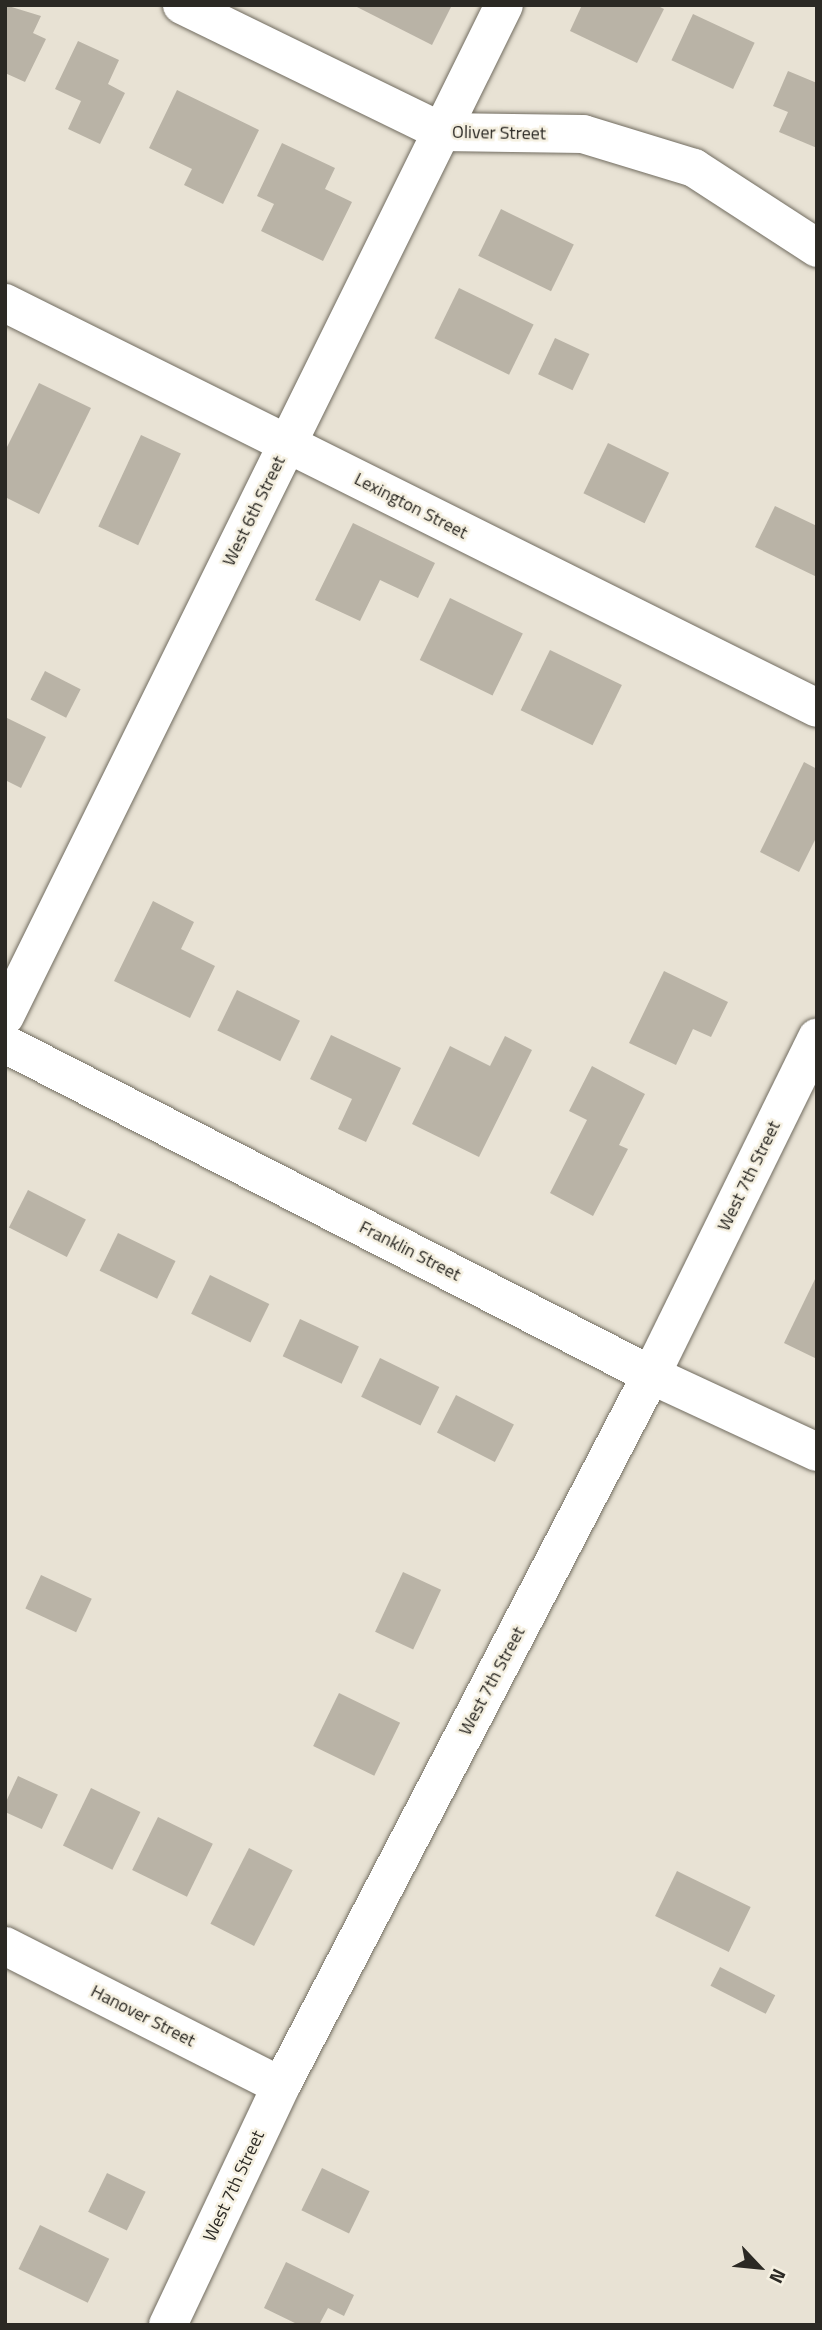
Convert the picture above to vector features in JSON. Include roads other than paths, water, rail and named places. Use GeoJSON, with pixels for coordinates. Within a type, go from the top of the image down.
{"type":"FeatureCollection","features":[{"type":"Feature","properties":{"kind":"street","name":"Oliver Street"},"geometry":{"type":"LineString","coordinates":[[181,5],[442,132],[583,134],[694,168],[817,248]]}},
{"type":"Feature","properties":{"kind":"street","name":"West 6th Street"},"geometry":{"type":"LineString","coordinates":[[5,1016],[504,5]]}},
{"type":"Feature","properties":{"kind":"street","name":"Lexington Street"},"geometry":{"type":"LineString","coordinates":[[5,303],[817,708]]}},
{"type":"Feature","properties":{"kind":"street","name":"West 7th Street"},"geometry":{"type":"LineString","coordinates":[[168,2325],[281,2087],[651,1375],[817,1038]]}},
{"type":"Feature","properties":{"kind":"street","name":"Franklin Street"},"geometry":{"type":"LineString","coordinates":[[5,1044],[651,1375],[817,1452]]}},
{"type":"Feature","properties":{"kind":"street","name":"Hanover Street"},"geometry":{"type":"LineString","coordinates":[[5,1946],[281,2087]]}}]}
